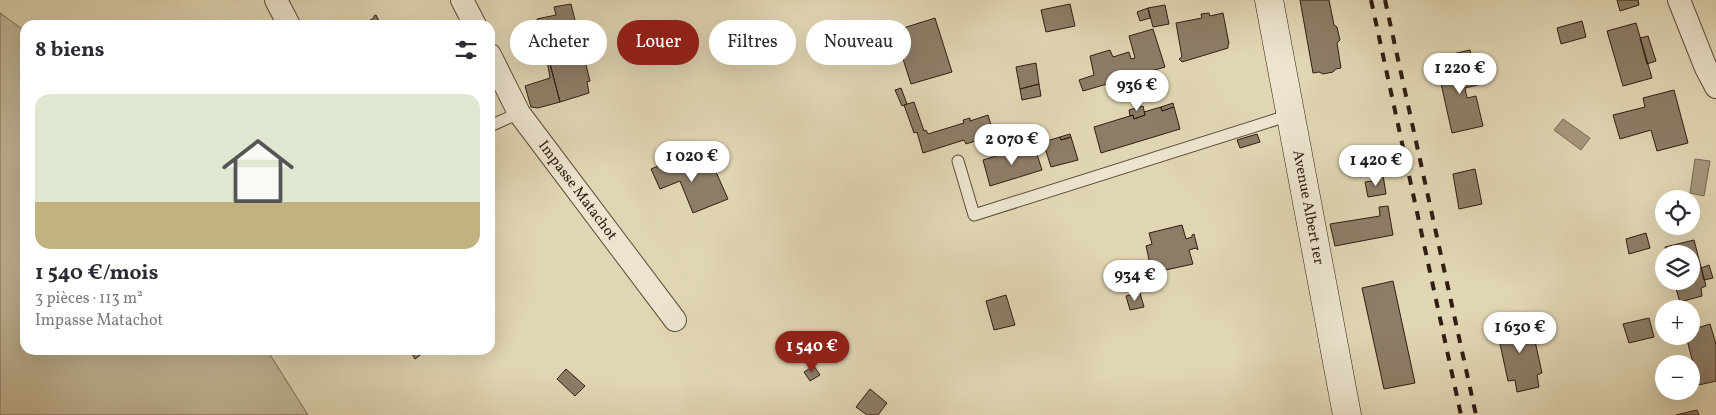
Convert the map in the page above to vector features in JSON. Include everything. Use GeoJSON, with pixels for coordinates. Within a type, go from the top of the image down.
{"type":"FeatureCollection","features":[{"type":"Feature","properties":{"kind":"main road","name":"Avenue Albert 1er"},"geometry":{"type":"LineString","coordinates":[[1269,0],[1347,415]]}},
{"type":"Feature","properties":{"kind":"street"},"geometry":{"type":"LineString","coordinates":[[276,0],[286,20]]}},
{"type":"Feature","properties":{"kind":"street"},"geometry":{"type":"LineString","coordinates":[[462,0],[472,20]]}},
{"type":"Feature","properties":{"kind":"street"},"geometry":{"type":"LineString","coordinates":[[1679,0],[1706,68],[1716,87]]}},
{"type":"Feature","properties":{"kind":"street","name":"Impasse Matachot"},"geometry":{"type":"LineString","coordinates":[[495,65],[520,113],[675,320]]}},
{"type":"Feature","properties":{"kind":"lane"},"geometry":{"type":"LineString","coordinates":[[495,124],[520,113]]}},
{"type":"Feature","properties":{"kind":"lane"},"geometry":{"type":"LineString","coordinates":[[958,161],[974,215],[1290,115]]}},
{"type":"Feature","properties":{"kind":"shaded area"},"geometry":{"type":"Polygon","coordinates":[[[0,13],[20,27],[20,355],[270,355],[308,415],[0,415],[0,13]]]}},
{"type":"Feature","properties":{"kind":"shaded area"},"geometry":{"type":"Polygon","coordinates":[[[1563,119],[1590,138],[1581,150],[1554,130],[1563,119]]]}},
{"type":"Feature","properties":{"kind":"shaded area"},"geometry":{"type":"Polygon","coordinates":[[[1695,159],[1710,161],[1704,196],[1700,195],[1700,190],[1690,190],[1695,159]]]}},
{"type":"Feature","properties":{"kind":"building"},"geometry":{"type":"Polygon","coordinates":[[[1300,0],[1329,0],[1334,25],[1337,27],[1340,40],[1337,43],[1341,68],[1323,74],[1319,72],[1313,73],[1300,0]]]}},
{"type":"Feature","properties":{"kind":"building"},"geometry":{"type":"Polygon","coordinates":[[[1617,0],[1638,0],[1639,5],[1620,11],[1617,0]]]}},
{"type":"Feature","properties":{"kind":"building"},"geometry":{"type":"Polygon","coordinates":[[[571,4],[575,20],[537,20],[556,15],[554,7],[571,4]]]}},
{"type":"Feature","properties":{"kind":"building"},"geometry":{"type":"Polygon","coordinates":[[[1070,4],[1075,26],[1046,32],[1041,10],[1070,4]]]}},
{"type":"Feature","properties":{"kind":"building"},"geometry":{"type":"Polygon","coordinates":[[[1165,5],[1169,24],[1153,27],[1148,8],[1165,5]]]}},
{"type":"Feature","properties":{"kind":"building"},"geometry":{"type":"Polygon","coordinates":[[[1148,8],[1150,18],[1140,21],[1137,12],[1148,8]]]}},
{"type":"Feature","properties":{"kind":"building"},"geometry":{"type":"Polygon","coordinates":[[[1209,13],[1210,16],[1223,13],[1229,44],[1228,48],[1182,62],[1179,59],[1182,57],[1176,23],[1202,18],[1201,14],[1209,13]]]}},
{"type":"Feature","properties":{"kind":"building"},"geometry":{"type":"Polygon","coordinates":[[[376,15],[378,20],[370,20],[376,15]]]}},
{"type":"Feature","properties":{"kind":"building"},"geometry":{"type":"Polygon","coordinates":[[[935,18],[952,72],[911,84],[905,65],[911,65],[911,26],[935,18]]]}},
{"type":"Feature","properties":{"kind":"building"},"geometry":{"type":"Polygon","coordinates":[[[1582,21],[1586,37],[1561,44],[1557,28],[1582,21]]]}},
{"type":"Feature","properties":{"kind":"building"},"geometry":{"type":"Polygon","coordinates":[[[1636,23],[1652,78],[1623,86],[1607,31],[1636,23]]]}},
{"type":"Feature","properties":{"kind":"building"},"geometry":{"type":"Polygon","coordinates":[[[1153,29],[1165,67],[1083,91],[1079,80],[1094,75],[1090,56],[1110,50],[1113,57],[1129,52],[1131,59],[1135,58],[1129,36],[1153,29]]]}},
{"type":"Feature","properties":{"kind":"building"},"geometry":{"type":"Polygon","coordinates":[[[1648,36],[1656,61],[1647,64],[1640,38],[1648,36]]]}},
{"type":"Feature","properties":{"kind":"building"},"geometry":{"type":"Polygon","coordinates":[[[1470,50],[1473,63],[1452,68],[1450,58],[1436,61],[1435,58],[1470,50]]]}},
{"type":"Feature","properties":{"kind":"building"},"geometry":{"type":"Polygon","coordinates":[[[1450,58],[1452,68],[1473,63],[1478,85],[1465,88],[1467,98],[1476,96],[1483,126],[1452,133],[1436,61],[1450,58]]]}},
{"type":"Feature","properties":{"kind":"building"},"geometry":{"type":"Polygon","coordinates":[[[1036,63],[1039,84],[1020,89],[1016,67],[1036,63]]]}},
{"type":"Feature","properties":{"kind":"building"},"geometry":{"type":"Polygon","coordinates":[[[548,65],[550,65],[560,102],[538,108],[531,107],[525,86],[550,78],[548,65]]]}},
{"type":"Feature","properties":{"kind":"building"},"geometry":{"type":"Polygon","coordinates":[[[550,65],[586,65],[590,81],[587,82],[589,93],[560,102],[550,65]]]}},
{"type":"Feature","properties":{"kind":"building"},"geometry":{"type":"Polygon","coordinates":[[[1039,84],[1041,96],[1022,100],[1020,89],[1039,84]]]}},
{"type":"Feature","properties":{"kind":"building"},"geometry":{"type":"Polygon","coordinates":[[[901,88],[907,104],[902,106],[895,90],[901,88]]]}},
{"type":"Feature","properties":{"kind":"building"},"geometry":{"type":"Polygon","coordinates":[[[1674,90],[1688,143],[1657,151],[1651,130],[1620,139],[1613,115],[1645,107],[1643,98],[1674,90]]]}},
{"type":"Feature","properties":{"kind":"building"},"geometry":{"type":"Polygon","coordinates":[[[914,102],[924,131],[926,130],[928,134],[964,123],[963,120],[970,118],[970,121],[988,115],[994,135],[966,144],[964,140],[923,153],[917,132],[914,133],[904,105],[914,102]]]}},
{"type":"Feature","properties":{"kind":"building"},"geometry":{"type":"Polygon","coordinates":[[[1173,103],[1174,107],[1162,111],[1161,107],[1173,103]]]}},
{"type":"Feature","properties":{"kind":"building"},"geometry":{"type":"Polygon","coordinates":[[[1143,106],[1145,115],[1134,119],[1133,115],[1130,116],[1129,110],[1143,106]]]}},
{"type":"Feature","properties":{"kind":"building"},"geometry":{"type":"Polygon","coordinates":[[[1161,107],[1162,111],[1174,107],[1180,129],[1101,153],[1094,127],[1133,115],[1134,119],[1145,115],[1144,112],[1161,107]]]}},
{"type":"Feature","properties":{"kind":"building"},"geometry":{"type":"Polygon","coordinates":[[[1070,134],[1071,137],[1061,140],[1060,137],[1070,134]]]}},
{"type":"Feature","properties":{"kind":"building"},"geometry":{"type":"Polygon","coordinates":[[[1257,134],[1260,142],[1240,148],[1237,140],[1257,134]]]}},
{"type":"Feature","properties":{"kind":"building"},"geometry":{"type":"Polygon","coordinates":[[[1060,137],[1061,140],[1071,137],[1078,160],[1051,167],[1043,142],[1060,137]]]}},
{"type":"Feature","properties":{"kind":"building"},"geometry":{"type":"Polygon","coordinates":[[[1033,139],[1035,148],[1023,151],[1023,148],[1019,149],[1018,143],[1033,139]]]}},
{"type":"Feature","properties":{"kind":"building"},"geometry":{"type":"Polygon","coordinates":[[[1023,148],[1023,151],[1035,148],[1042,170],[990,186],[983,160],[1023,148]]]}},
{"type":"Feature","properties":{"kind":"building"},"geometry":{"type":"Polygon","coordinates":[[[682,156],[687,167],[692,164],[694,170],[712,163],[728,199],[693,213],[680,181],[660,189],[651,169],[682,156]]]}},
{"type":"Feature","properties":{"kind":"building"},"geometry":{"type":"Polygon","coordinates":[[[710,157],[712,163],[694,170],[692,164],[710,157]]]}},
{"type":"Feature","properties":{"kind":"building"},"geometry":{"type":"Polygon","coordinates":[[[1475,169],[1482,204],[1459,209],[1453,174],[1475,169]]]}},
{"type":"Feature","properties":{"kind":"building"},"geometry":{"type":"Polygon","coordinates":[[[1379,175],[1383,175],[1386,194],[1368,197],[1365,182],[1379,180],[1379,175]]]}},
{"type":"Feature","properties":{"kind":"building"},"geometry":{"type":"Polygon","coordinates":[[[1388,206],[1393,235],[1335,246],[1330,224],[1380,216],[1379,207],[1388,206]]]}},
{"type":"Feature","properties":{"kind":"building"},"geometry":{"type":"Polygon","coordinates":[[[1182,225],[1186,239],[1194,234],[1198,250],[1196,248],[1189,250],[1193,264],[1152,273],[1146,246],[1152,244],[1149,233],[1182,225]]]}},
{"type":"Feature","properties":{"kind":"building"},"geometry":{"type":"Polygon","coordinates":[[[1646,233],[1650,248],[1629,254],[1626,239],[1646,233]]]}},
{"type":"Feature","properties":{"kind":"building"},"geometry":{"type":"Polygon","coordinates":[[[1694,240],[1695,245],[1673,245],[1694,240]]]}},
{"type":"Feature","properties":{"kind":"building"},"geometry":{"type":"Polygon","coordinates":[[[1700,263],[1706,286],[1701,288],[1702,296],[1679,300],[1676,290],[1700,290],[1700,263]]]}},
{"type":"Feature","properties":{"kind":"building"},"geometry":{"type":"Polygon","coordinates":[[[1709,265],[1713,278],[1704,280],[1701,268],[1709,265]]]}},
{"type":"Feature","properties":{"kind":"building"},"geometry":{"type":"Polygon","coordinates":[[[1393,281],[1415,383],[1384,389],[1362,288],[1393,281]]]}},
{"type":"Feature","properties":{"kind":"building"},"geometry":{"type":"Polygon","coordinates":[[[1140,293],[1144,307],[1130,310],[1126,296],[1140,293]]]}},
{"type":"Feature","properties":{"kind":"building"},"geometry":{"type":"Polygon","coordinates":[[[1006,295],[1015,325],[994,330],[986,301],[1006,295]]]}},
{"type":"Feature","properties":{"kind":"building"},"geometry":{"type":"Polygon","coordinates":[[[1530,318],[1542,373],[1537,375],[1539,387],[1517,392],[1515,380],[1508,381],[1496,325],[1530,318]]]}},
{"type":"Feature","properties":{"kind":"building"},"geometry":{"type":"Polygon","coordinates":[[[1649,318],[1654,337],[1629,343],[1623,324],[1649,318]]]}},
{"type":"Feature","properties":{"kind":"building"},"geometry":{"type":"Polygon","coordinates":[[[1710,324],[1716,344],[1716,381],[1700,385],[1700,355],[1691,355],[1688,345],[1700,345],[1700,327],[1710,324]]]}},
{"type":"Feature","properties":{"kind":"building"},"geometry":{"type":"Polygon","coordinates":[[[412,355],[420,355],[415,359],[412,355]]]}},
{"type":"Feature","properties":{"kind":"building"},"geometry":{"type":"Polygon","coordinates":[[[814,366],[820,375],[810,381],[804,372],[814,366]]]}},
{"type":"Feature","properties":{"kind":"building"},"geometry":{"type":"Polygon","coordinates":[[[566,369],[585,386],[575,396],[557,379],[566,369]]]}},
{"type":"Feature","properties":{"kind":"building"},"geometry":{"type":"Polygon","coordinates":[[[870,389],[887,403],[878,415],[867,415],[856,407],[870,389]]]}},
{"type":"Feature","properties":{"kind":"building"},"geometry":{"type":"Polygon","coordinates":[[[1697,410],[1699,415],[1676,415],[1697,410]]]}},
{"type":"Feature","properties":{"kind":"railway"},"geometry":{"type":"LineString","coordinates":[[1371,0],[1461,415]]}},
{"type":"Feature","properties":{"kind":"railway"},"geometry":{"type":"LineString","coordinates":[[1385,0],[1476,415]]}}]}
